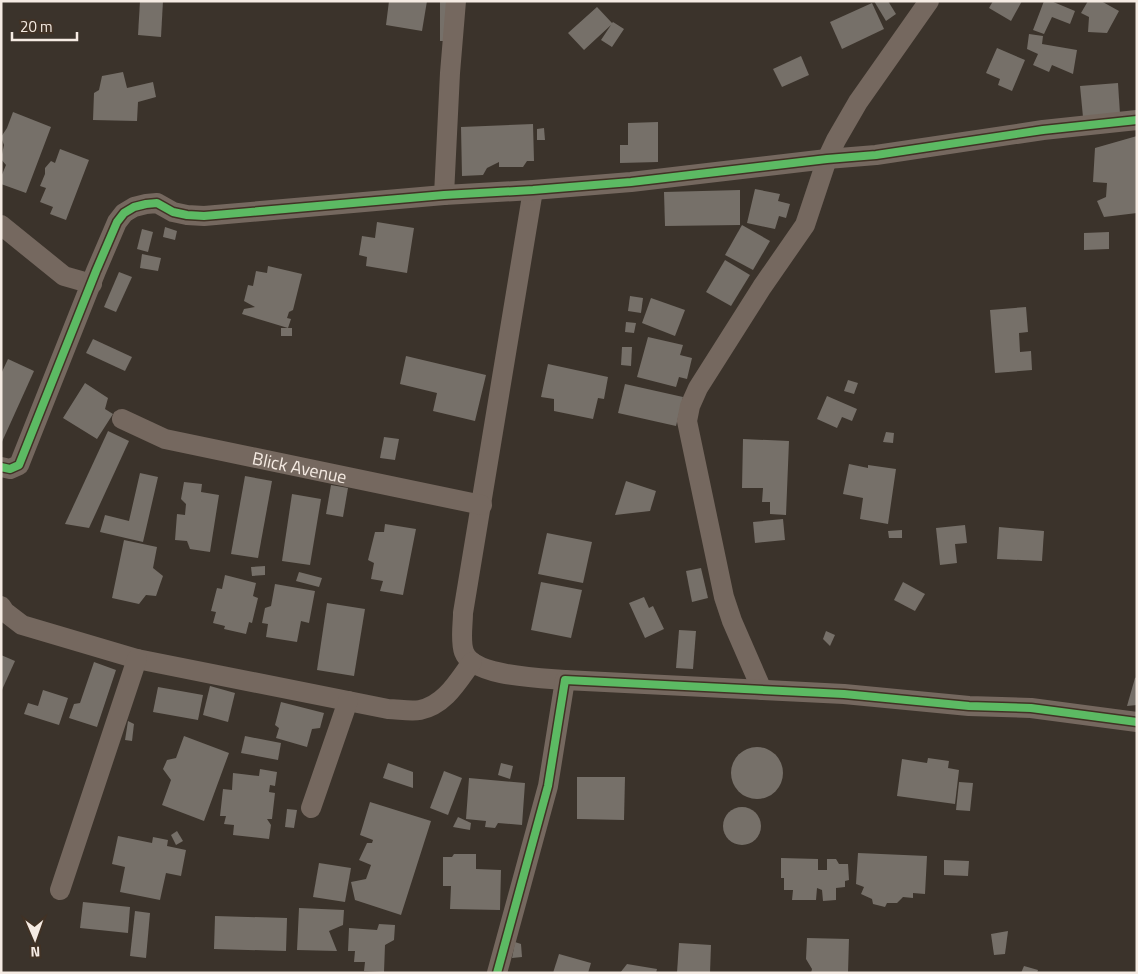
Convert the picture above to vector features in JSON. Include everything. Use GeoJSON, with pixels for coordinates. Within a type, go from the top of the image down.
{"type":"FeatureCollection","features":[{"type":"Feature","properties":{"kind":"street"},"geometry":{"type":"LineString","coordinates":[[444,195],[450,73],[456,1]]}},
{"type":"Feature","properties":{"kind":"street"},"geometry":{"type":"LineString","coordinates":[[762,690],[732,622],[724,597],[687,421],[690,406],[698,388],[762,287],[805,225],[836,140],[858,102],[929,1]]}},
{"type":"Feature","properties":{"kind":"street"},"geometry":{"type":"LineString","coordinates":[[5,468],[19,465],[117,222],[124,213],[134,207],[157,203],[173,212],[204,216],[444,195],[631,182],[876,155],[1043,130],[1137,120]]}},
{"type":"Feature","properties":{"kind":"street"},"geometry":{"type":"LineString","coordinates":[[533,190],[463,613],[462,637],[464,652],[472,662],[485,669],[511,675],[565,680],[844,694],[969,706],[1030,708],[1137,722]]}},
{"type":"Feature","properties":{"kind":"street"},"geometry":{"type":"LineString","coordinates":[[1,225],[64,276],[92,284]]}},
{"type":"Feature","properties":{"kind":"street","name":"Blick Avenue"},"geometry":{"type":"LineString","coordinates":[[122,420],[166,439],[482,505]]}},
{"type":"Feature","properties":{"kind":"street"},"geometry":{"type":"LineString","coordinates":[[1,606],[5,612],[22,625],[137,659],[388,709],[419,710],[440,701],[447,695],[472,662]]}},
{"type":"Feature","properties":{"kind":"street"},"geometry":{"type":"LineString","coordinates":[[60,890],[137,659]]}},
{"type":"Feature","properties":{"kind":"street"},"geometry":{"type":"LineString","coordinates":[[497,973],[548,786],[565,680]]}},
{"type":"Feature","properties":{"kind":"street"},"geometry":{"type":"LineString","coordinates":[[311,808],[348,701]]}},
{"type":"Feature","properties":{"kind":"building"},"geometry":{"type":"Polygon","coordinates":[[[140,1],[163,1],[161,37],[138,35],[140,1]]]}},
{"type":"Feature","properties":{"kind":"building"},"geometry":{"type":"Polygon","coordinates":[[[389,1],[427,1],[422,31],[386,25],[389,1]]]}},
{"type":"Feature","properties":{"kind":"building"},"geometry":{"type":"Polygon","coordinates":[[[440,1],[457,1],[458,41],[440,41],[440,1]]]}},
{"type":"Feature","properties":{"kind":"building"},"geometry":{"type":"Polygon","coordinates":[[[874,1],[888,1],[896,14],[886,21],[874,1]]]}},
{"type":"Feature","properties":{"kind":"building"},"geometry":{"type":"Polygon","coordinates":[[[993,1],[1022,1],[1011,21],[989,8],[993,1]]]}},
{"type":"Feature","properties":{"kind":"building"},"geometry":{"type":"Polygon","coordinates":[[[1044,1],[1051,1],[1075,11],[1070,24],[1052,17],[1044,34],[1033,30],[1044,1]]]}},
{"type":"Feature","properties":{"kind":"building"},"geometry":{"type":"Polygon","coordinates":[[[1088,1],[1101,1],[1119,11],[1107,33],[1088,32],[1089,17],[1081,13],[1088,1]]]}},
{"type":"Feature","properties":{"kind":"building"},"geometry":{"type":"Polygon","coordinates":[[[872,3],[884,29],[842,49],[830,22],[872,3]]]}},
{"type":"Feature","properties":{"kind":"building"},"geometry":{"type":"Polygon","coordinates":[[[597,7],[612,23],[624,29],[612,47],[601,40],[611,25],[584,50],[568,33],[597,7]]]}},
{"type":"Feature","properties":{"kind":"building"},"geometry":{"type":"Polygon","coordinates":[[[1029,34],[1043,36],[1042,44],[1077,50],[1073,74],[1052,65],[1049,72],[1033,65],[1038,54],[1027,49],[1029,34]]]}},
{"type":"Feature","properties":{"kind":"building"},"geometry":{"type":"Polygon","coordinates":[[[997,48],[1025,60],[1012,91],[998,85],[1000,79],[986,73],[997,48]]]}},
{"type":"Feature","properties":{"kind":"building"},"geometry":{"type":"Polygon","coordinates":[[[801,56],[809,75],[782,87],[773,69],[801,56]]]}},
{"type":"Feature","properties":{"kind":"building"},"geometry":{"type":"Polygon","coordinates":[[[123,72],[127,88],[153,82],[156,97],[138,102],[137,121],[93,120],[94,93],[99,90],[102,76],[123,72]]]}},
{"type":"Feature","properties":{"kind":"building"},"geometry":{"type":"Polygon","coordinates":[[[1118,83],[1120,114],[1083,117],[1080,86],[1118,83]]]}},
{"type":"Feature","properties":{"kind":"building"},"geometry":{"type":"Polygon","coordinates":[[[13,112],[51,127],[26,193],[1,184],[1,177],[6,165],[1,159],[4,145],[1,137],[7,128],[13,112]]]}},
{"type":"Feature","properties":{"kind":"building"},"geometry":{"type":"Polygon","coordinates":[[[658,122],[658,162],[620,163],[620,145],[628,145],[628,123],[658,122]]]}},
{"type":"Feature","properties":{"kind":"building"},"geometry":{"type":"Polygon","coordinates":[[[533,124],[534,161],[527,161],[523,167],[499,167],[499,162],[487,168],[483,175],[462,176],[461,127],[533,124]]]}},
{"type":"Feature","properties":{"kind":"building"},"geometry":{"type":"Polygon","coordinates":[[[544,128],[545,140],[537,140],[537,129],[544,128]]]}},
{"type":"Feature","properties":{"kind":"building"},"geometry":{"type":"Polygon","coordinates":[[[1137,136],[1137,213],[1104,217],[1097,201],[1106,197],[1107,183],[1093,182],[1095,148],[1137,136]]]}},
{"type":"Feature","properties":{"kind":"building"},"geometry":{"type":"Polygon","coordinates":[[[60,149],[89,160],[66,220],[50,214],[53,207],[40,202],[46,188],[40,186],[45,174],[45,168],[51,161],[55,163],[60,149]]]}},
{"type":"Feature","properties":{"kind":"building"},"geometry":{"type":"Polygon","coordinates":[[[755,189],[780,194],[778,201],[790,204],[786,218],[779,216],[775,229],[747,223],[755,189]]]}},
{"type":"Feature","properties":{"kind":"building"},"geometry":{"type":"Polygon","coordinates":[[[740,190],[740,225],[665,226],[664,192],[740,190]]]}},
{"type":"Feature","properties":{"kind":"building"},"geometry":{"type":"Polygon","coordinates":[[[377,222],[414,228],[407,273],[366,266],[367,257],[359,255],[362,236],[375,238],[377,222]]]}},
{"type":"Feature","properties":{"kind":"building"},"geometry":{"type":"Polygon","coordinates":[[[742,225],[770,241],[753,270],[725,255],[742,225]]]}},
{"type":"Feature","properties":{"kind":"building"},"geometry":{"type":"Polygon","coordinates":[[[165,227],[177,231],[175,240],[163,237],[165,227]]]}},
{"type":"Feature","properties":{"kind":"building"},"geometry":{"type":"Polygon","coordinates":[[[142,229],[153,232],[148,252],[137,249],[142,229]]]}},
{"type":"Feature","properties":{"kind":"building"},"geometry":{"type":"Polygon","coordinates":[[[1109,232],[1109,249],[1084,250],[1084,233],[1109,232]]]}},
{"type":"Feature","properties":{"kind":"building"},"geometry":{"type":"Polygon","coordinates":[[[142,254],[161,258],[158,271],[140,268],[142,254]]]}},
{"type":"Feature","properties":{"kind":"building"},"geometry":{"type":"Polygon","coordinates":[[[725,260],[750,275],[731,306],[706,292],[725,260]]]}},
{"type":"Feature","properties":{"kind":"building"},"geometry":{"type":"Polygon","coordinates":[[[268,266],[302,274],[293,310],[289,312],[287,318],[291,319],[288,328],[242,314],[244,309],[255,307],[244,301],[248,285],[253,286],[256,271],[267,273],[268,266]]]}},
{"type":"Feature","properties":{"kind":"building"},"geometry":{"type":"Polygon","coordinates":[[[119,272],[132,277],[116,312],[104,307],[119,272]]]}},
{"type":"Feature","properties":{"kind":"building"},"geometry":{"type":"Polygon","coordinates":[[[630,296],[643,298],[641,313],[628,311],[630,296]]]}},
{"type":"Feature","properties":{"kind":"building"},"geometry":{"type":"Polygon","coordinates":[[[651,298],[685,310],[675,336],[642,323],[651,298]]]}},
{"type":"Feature","properties":{"kind":"building"},"geometry":{"type":"Polygon","coordinates":[[[1026,307],[1028,332],[1019,333],[1020,352],[1031,351],[1032,370],[995,373],[990,310],[1026,307]]]}},
{"type":"Feature","properties":{"kind":"building"},"geometry":{"type":"Polygon","coordinates":[[[626,322],[636,323],[634,333],[625,332],[626,322]]]}},
{"type":"Feature","properties":{"kind":"building"},"geometry":{"type":"Polygon","coordinates":[[[281,328],[292,328],[292,336],[281,336],[281,328]]]}},
{"type":"Feature","properties":{"kind":"building"},"geometry":{"type":"Polygon","coordinates":[[[648,337],[683,345],[680,355],[692,358],[687,379],[679,377],[676,387],[637,377],[648,337]]]}},
{"type":"Feature","properties":{"kind":"building"},"geometry":{"type":"Polygon","coordinates":[[[93,339],[132,357],[125,371],[86,353],[93,339]]]}},
{"type":"Feature","properties":{"kind":"building"},"geometry":{"type":"Polygon","coordinates":[[[622,347],[632,347],[631,366],[621,365],[622,347]]]}},
{"type":"Feature","properties":{"kind":"building"},"geometry":{"type":"Polygon","coordinates":[[[406,356],[486,375],[475,421],[433,411],[437,393],[400,384],[406,356]]]}},
{"type":"Feature","properties":{"kind":"building"},"geometry":{"type":"Polygon","coordinates":[[[8,359],[34,371],[1,444],[1,374],[8,359]]]}},
{"type":"Feature","properties":{"kind":"building"},"geometry":{"type":"Polygon","coordinates":[[[548,364],[608,377],[604,399],[598,398],[593,419],[554,411],[554,399],[541,397],[548,364]]]}},
{"type":"Feature","properties":{"kind":"building"},"geometry":{"type":"Polygon","coordinates":[[[848,380],[858,383],[854,394],[844,391],[848,380]]]}},
{"type":"Feature","properties":{"kind":"building"},"geometry":{"type":"Polygon","coordinates":[[[85,383],[108,398],[105,409],[113,414],[97,439],[63,418],[85,383]]]}},
{"type":"Feature","properties":{"kind":"building"},"geometry":{"type":"Polygon","coordinates":[[[625,384],[683,397],[676,426],[618,413],[625,384]]]}},
{"type":"Feature","properties":{"kind":"building"},"geometry":{"type":"Polygon","coordinates":[[[827,396],[857,409],[852,421],[842,417],[837,428],[817,419],[827,396]]]}},
{"type":"Feature","properties":{"kind":"building"},"geometry":{"type":"Polygon","coordinates":[[[108,431],[129,441],[89,528],[65,524],[108,431]]]}},
{"type":"Feature","properties":{"kind":"building"},"geometry":{"type":"Polygon","coordinates":[[[886,432],[894,433],[893,443],[883,442],[886,432]]]}},
{"type":"Feature","properties":{"kind":"building"},"geometry":{"type":"Polygon","coordinates":[[[384,437],[399,439],[395,460],[380,458],[384,437]]]}},
{"type":"Feature","properties":{"kind":"building"},"geometry":{"type":"Polygon","coordinates":[[[743,439],[789,441],[786,515],[770,514],[770,502],[762,502],[763,488],[742,488],[743,439]]]}},
{"type":"Feature","properties":{"kind":"building"},"geometry":{"type":"Polygon","coordinates":[[[849,464],[868,468],[868,465],[896,469],[888,524],[860,519],[863,498],[843,494],[849,464]]]}},
{"type":"Feature","properties":{"kind":"building"},"geometry":{"type":"Polygon","coordinates":[[[140,473],[158,477],[143,542],[100,532],[105,515],[129,521],[140,473]]]}},
{"type":"Feature","properties":{"kind":"building"},"geometry":{"type":"Polygon","coordinates":[[[245,476],[272,481],[258,558],[231,554],[245,476]]]}},
{"type":"Feature","properties":{"kind":"building"},"geometry":{"type":"Polygon","coordinates":[[[626,481],[656,491],[650,511],[615,515],[626,481]]]}},
{"type":"Feature","properties":{"kind":"building"},"geometry":{"type":"Polygon","coordinates":[[[184,482],[202,484],[201,492],[219,495],[210,552],[190,549],[187,541],[175,540],[177,514],[185,515],[186,504],[181,499],[184,482]]]}},
{"type":"Feature","properties":{"kind":"building"},"geometry":{"type":"Polygon","coordinates":[[[331,485],[348,488],[343,517],[326,514],[331,485]]]}},
{"type":"Feature","properties":{"kind":"building"},"geometry":{"type":"Polygon","coordinates":[[[292,494],[321,499],[310,565],[282,561],[292,494]]]}},
{"type":"Feature","properties":{"kind":"building"},"geometry":{"type":"Polygon","coordinates":[[[783,519],[785,540],[755,543],[753,522],[783,519]]]}},
{"type":"Feature","properties":{"kind":"building"},"geometry":{"type":"Polygon","coordinates":[[[385,524],[416,529],[403,595],[380,591],[383,581],[371,579],[374,563],[368,560],[375,532],[384,532],[385,524]]]}},
{"type":"Feature","properties":{"kind":"building"},"geometry":{"type":"Polygon","coordinates":[[[965,525],[967,543],[955,544],[957,563],[940,565],[936,528],[965,525]]]}},
{"type":"Feature","properties":{"kind":"building"},"geometry":{"type":"Polygon","coordinates":[[[999,527],[1044,531],[1042,561],[997,559],[999,527]]]}},
{"type":"Feature","properties":{"kind":"building"},"geometry":{"type":"Polygon","coordinates":[[[902,530],[902,538],[889,538],[888,531],[902,530]]]}},
{"type":"Feature","properties":{"kind":"building"},"geometry":{"type":"Polygon","coordinates":[[[547,533],[592,542],[583,583],[538,574],[547,533]]]}},
{"type":"Feature","properties":{"kind":"building"},"geometry":{"type":"Polygon","coordinates":[[[124,540],[157,547],[153,568],[163,576],[156,596],[146,595],[139,604],[112,598],[124,540]]]}},
{"type":"Feature","properties":{"kind":"building"},"geometry":{"type":"Polygon","coordinates":[[[265,566],[265,575],[252,576],[251,567],[265,566]]]}},
{"type":"Feature","properties":{"kind":"building"},"geometry":{"type":"Polygon","coordinates":[[[701,568],[708,598],[692,602],[686,571],[701,568]]]}},
{"type":"Feature","properties":{"kind":"building"},"geometry":{"type":"Polygon","coordinates":[[[299,572],[322,578],[319,587],[296,581],[299,572]]]}},
{"type":"Feature","properties":{"kind":"building"},"geometry":{"type":"Polygon","coordinates":[[[225,575],[256,583],[253,596],[258,598],[252,623],[249,622],[246,634],[224,629],[225,626],[213,623],[216,612],[211,611],[217,588],[222,589],[225,575]]]}},
{"type":"Feature","properties":{"kind":"building"},"geometry":{"type":"Polygon","coordinates":[[[541,582],[582,590],[571,638],[531,630],[541,582]]]}},
{"type":"Feature","properties":{"kind":"building"},"geometry":{"type":"Polygon","coordinates":[[[903,582],[925,594],[915,611],[894,600],[903,582]]]}},
{"type":"Feature","properties":{"kind":"building"},"geometry":{"type":"Polygon","coordinates":[[[275,584],[315,591],[309,623],[301,621],[297,642],[266,637],[268,624],[262,623],[265,608],[271,606],[275,584]]]}},
{"type":"Feature","properties":{"kind":"building"},"geometry":{"type":"Polygon","coordinates":[[[644,597],[649,608],[653,606],[664,629],[645,638],[629,603],[644,597]]]}},
{"type":"Feature","properties":{"kind":"building"},"geometry":{"type":"Polygon","coordinates":[[[327,603],[365,609],[354,676],[317,670],[327,603]]]}},
{"type":"Feature","properties":{"kind":"building"},"geometry":{"type":"Polygon","coordinates":[[[679,630],[696,631],[693,669],[676,668],[679,630]]]}},
{"type":"Feature","properties":{"kind":"building"},"geometry":{"type":"Polygon","coordinates":[[[826,631],[835,635],[830,646],[823,639],[826,631]]]}},
{"type":"Feature","properties":{"kind":"building"},"geometry":{"type":"Polygon","coordinates":[[[1,655],[15,661],[1,692],[1,655]]]}},
{"type":"Feature","properties":{"kind":"building"},"geometry":{"type":"Polygon","coordinates":[[[94,662],[116,670],[97,727],[69,718],[74,704],[80,703],[94,662]]]}},
{"type":"Feature","properties":{"kind":"building"},"geometry":{"type":"Polygon","coordinates":[[[1137,677],[1137,705],[1127,706],[1135,678],[1137,677]]]}},
{"type":"Feature","properties":{"kind":"building"},"geometry":{"type":"Polygon","coordinates":[[[210,686],[235,693],[228,722],[203,715],[210,686]]]}},
{"type":"Feature","properties":{"kind":"building"},"geometry":{"type":"Polygon","coordinates":[[[158,687],[203,695],[198,720],[153,712],[158,687]]]}},
{"type":"Feature","properties":{"kind":"building"},"geometry":{"type":"Polygon","coordinates":[[[43,690],[68,698],[59,725],[24,714],[28,703],[38,706],[43,690]]]}},
{"type":"Feature","properties":{"kind":"building"},"geometry":{"type":"Polygon","coordinates":[[[281,702],[324,713],[320,728],[312,729],[307,747],[276,738],[279,728],[275,725],[281,702]]]}},
{"type":"Feature","properties":{"kind":"building"},"geometry":{"type":"Polygon","coordinates":[[[128,721],[134,724],[132,741],[125,740],[128,721]]]}},
{"type":"Feature","properties":{"kind":"building"},"geometry":{"type":"Polygon","coordinates":[[[184,736],[229,753],[204,821],[162,805],[171,780],[163,769],[167,760],[176,758],[184,736]]]}},
{"type":"Feature","properties":{"kind":"building"},"geometry":{"type":"Polygon","coordinates":[[[245,736],[281,743],[278,760],[241,753],[245,736]]]}},
{"type":"Feature","properties":{"kind":"building"},"geometry":{"type":"Polygon","coordinates":[[[752,747],[762,747],[776,754],[783,768],[783,778],[776,792],[762,799],[752,799],[742,795],[735,788],[731,778],[731,768],[735,758],[742,751],[752,747]]]}},
{"type":"Feature","properties":{"kind":"building"},"geometry":{"type":"Polygon","coordinates":[[[928,758],[949,761],[948,768],[959,770],[955,804],[897,796],[902,759],[927,763],[928,758]]]}},
{"type":"Feature","properties":{"kind":"building"},"geometry":{"type":"Polygon","coordinates":[[[388,763],[413,772],[413,788],[383,778],[388,763]]]}},
{"type":"Feature","properties":{"kind":"building"},"geometry":{"type":"Polygon","coordinates":[[[501,763],[513,766],[510,779],[498,775],[501,763]]]}},
{"type":"Feature","properties":{"kind":"building"},"geometry":{"type":"Polygon","coordinates":[[[260,769],[277,772],[275,786],[270,785],[269,792],[275,793],[272,819],[267,819],[271,825],[269,839],[233,835],[234,825],[224,824],[226,816],[220,816],[223,789],[232,790],[233,773],[259,776],[260,769]]]}},
{"type":"Feature","properties":{"kind":"building"},"geometry":{"type":"Polygon","coordinates":[[[444,771],[462,778],[448,815],[430,808],[444,771]]]}},
{"type":"Feature","properties":{"kind":"building"},"geometry":{"type":"Polygon","coordinates":[[[577,777],[625,777],[624,820],[577,819],[577,777]]]}},
{"type":"Feature","properties":{"kind":"building"},"geometry":{"type":"Polygon","coordinates":[[[469,778],[525,783],[522,825],[498,823],[495,828],[485,827],[486,821],[466,819],[469,778]]]}},
{"type":"Feature","properties":{"kind":"building"},"geometry":{"type":"Polygon","coordinates":[[[959,782],[973,783],[970,811],[956,810],[959,782]]]}},
{"type":"Feature","properties":{"kind":"building"},"geometry":{"type":"Polygon","coordinates":[[[370,802],[431,821],[401,915],[355,900],[351,882],[366,879],[371,865],[359,860],[367,843],[372,843],[373,840],[360,835],[370,802]]]}},
{"type":"Feature","properties":{"kind":"building"},"geometry":{"type":"Polygon","coordinates":[[[742,807],[755,813],[761,826],[755,839],[742,845],[729,839],[723,826],[729,813],[742,807]]]}},
{"type":"Feature","properties":{"kind":"building"},"geometry":{"type":"Polygon","coordinates":[[[287,809],[297,810],[294,828],[285,827],[287,809]]]}},
{"type":"Feature","properties":{"kind":"building"},"geometry":{"type":"Polygon","coordinates":[[[458,817],[471,823],[470,830],[453,827],[458,817]]]}},
{"type":"Feature","properties":{"kind":"building"},"geometry":{"type":"Polygon","coordinates":[[[177,831],[183,841],[176,845],[171,835],[177,831]]]}},
{"type":"Feature","properties":{"kind":"building"},"geometry":{"type":"Polygon","coordinates":[[[118,836],[152,843],[153,837],[168,840],[167,846],[186,850],[181,876],[166,873],[160,900],[120,892],[125,867],[112,864],[118,836]]]}},
{"type":"Feature","properties":{"kind":"building"},"geometry":{"type":"Polygon","coordinates":[[[858,853],[927,856],[925,894],[913,893],[913,898],[903,897],[897,903],[887,903],[885,907],[873,904],[872,899],[861,894],[864,887],[856,884],[858,853]]]}},
{"type":"Feature","properties":{"kind":"building"},"geometry":{"type":"Polygon","coordinates":[[[454,854],[476,854],[476,869],[501,870],[500,910],[450,909],[451,886],[443,886],[443,857],[452,857],[454,854]]]}},
{"type":"Feature","properties":{"kind":"building"},"geometry":{"type":"Polygon","coordinates":[[[781,858],[818,859],[818,870],[827,870],[827,859],[836,859],[839,864],[848,864],[849,880],[845,881],[845,887],[836,888],[836,900],[823,901],[822,890],[817,888],[816,900],[792,900],[793,890],[784,890],[784,878],[781,878],[781,858]]]}},
{"type":"Feature","properties":{"kind":"building"},"geometry":{"type":"Polygon","coordinates":[[[944,860],[969,861],[968,876],[944,875],[944,860]]]}},
{"type":"Feature","properties":{"kind":"building"},"geometry":{"type":"Polygon","coordinates":[[[319,863],[351,868],[345,902],[313,897],[319,863]]]}},
{"type":"Feature","properties":{"kind":"building"},"geometry":{"type":"Polygon","coordinates":[[[83,902],[130,907],[128,933],[80,928],[83,902]]]}},
{"type":"Feature","properties":{"kind":"building"},"geometry":{"type":"Polygon","coordinates":[[[299,908],[344,910],[343,925],[329,931],[337,951],[297,950],[299,908]]]}},
{"type":"Feature","properties":{"kind":"building"},"geometry":{"type":"Polygon","coordinates":[[[135,911],[150,913],[146,958],[130,956],[135,911]]]}},
{"type":"Feature","properties":{"kind":"building"},"geometry":{"type":"Polygon","coordinates":[[[215,916],[287,918],[286,951],[214,949],[215,916]]]}},
{"type":"Feature","properties":{"kind":"building"},"geometry":{"type":"Polygon","coordinates":[[[379,924],[395,925],[394,940],[385,945],[384,972],[364,971],[365,962],[354,962],[355,951],[348,951],[349,928],[377,930],[379,924]]]}},
{"type":"Feature","properties":{"kind":"building"},"geometry":{"type":"Polygon","coordinates":[[[1008,931],[1005,954],[994,955],[991,934],[1008,931]]]}},
{"type":"Feature","properties":{"kind":"building"},"geometry":{"type":"Polygon","coordinates":[[[807,938],[849,939],[848,973],[811,973],[812,969],[806,959],[807,938]]]}},
{"type":"Feature","properties":{"kind":"building"},"geometry":{"type":"Polygon","coordinates":[[[515,942],[521,944],[522,957],[512,958],[515,942]]]}},
{"type":"Feature","properties":{"kind":"building"},"geometry":{"type":"Polygon","coordinates":[[[679,943],[711,945],[710,973],[677,973],[679,943]]]}},
{"type":"Feature","properties":{"kind":"building"},"geometry":{"type":"Polygon","coordinates":[[[559,954],[591,963],[588,973],[553,973],[559,954]]]}},
{"type":"Feature","properties":{"kind":"building"},"geometry":{"type":"Polygon","coordinates":[[[627,964],[657,969],[656,973],[620,973],[627,964]]]}},
{"type":"Feature","properties":{"kind":"building"},"geometry":{"type":"Polygon","coordinates":[[[1024,966],[1038,970],[1037,973],[1021,973],[1024,966]]]}},
{"type":"Feature","properties":{"kind":"cycle path"},"geometry":{"type":"LineString","coordinates":[[1,467],[10,469],[19,465],[117,222],[124,213],[134,207],[157,203],[173,212],[204,216],[444,195],[631,182],[876,155],[1043,130],[1137,120]]}},
{"type":"Feature","properties":{"kind":"cycle path"},"geometry":{"type":"LineString","coordinates":[[497,973],[548,786],[565,680],[844,694],[969,706],[1031,708],[1137,722]]}}]}
